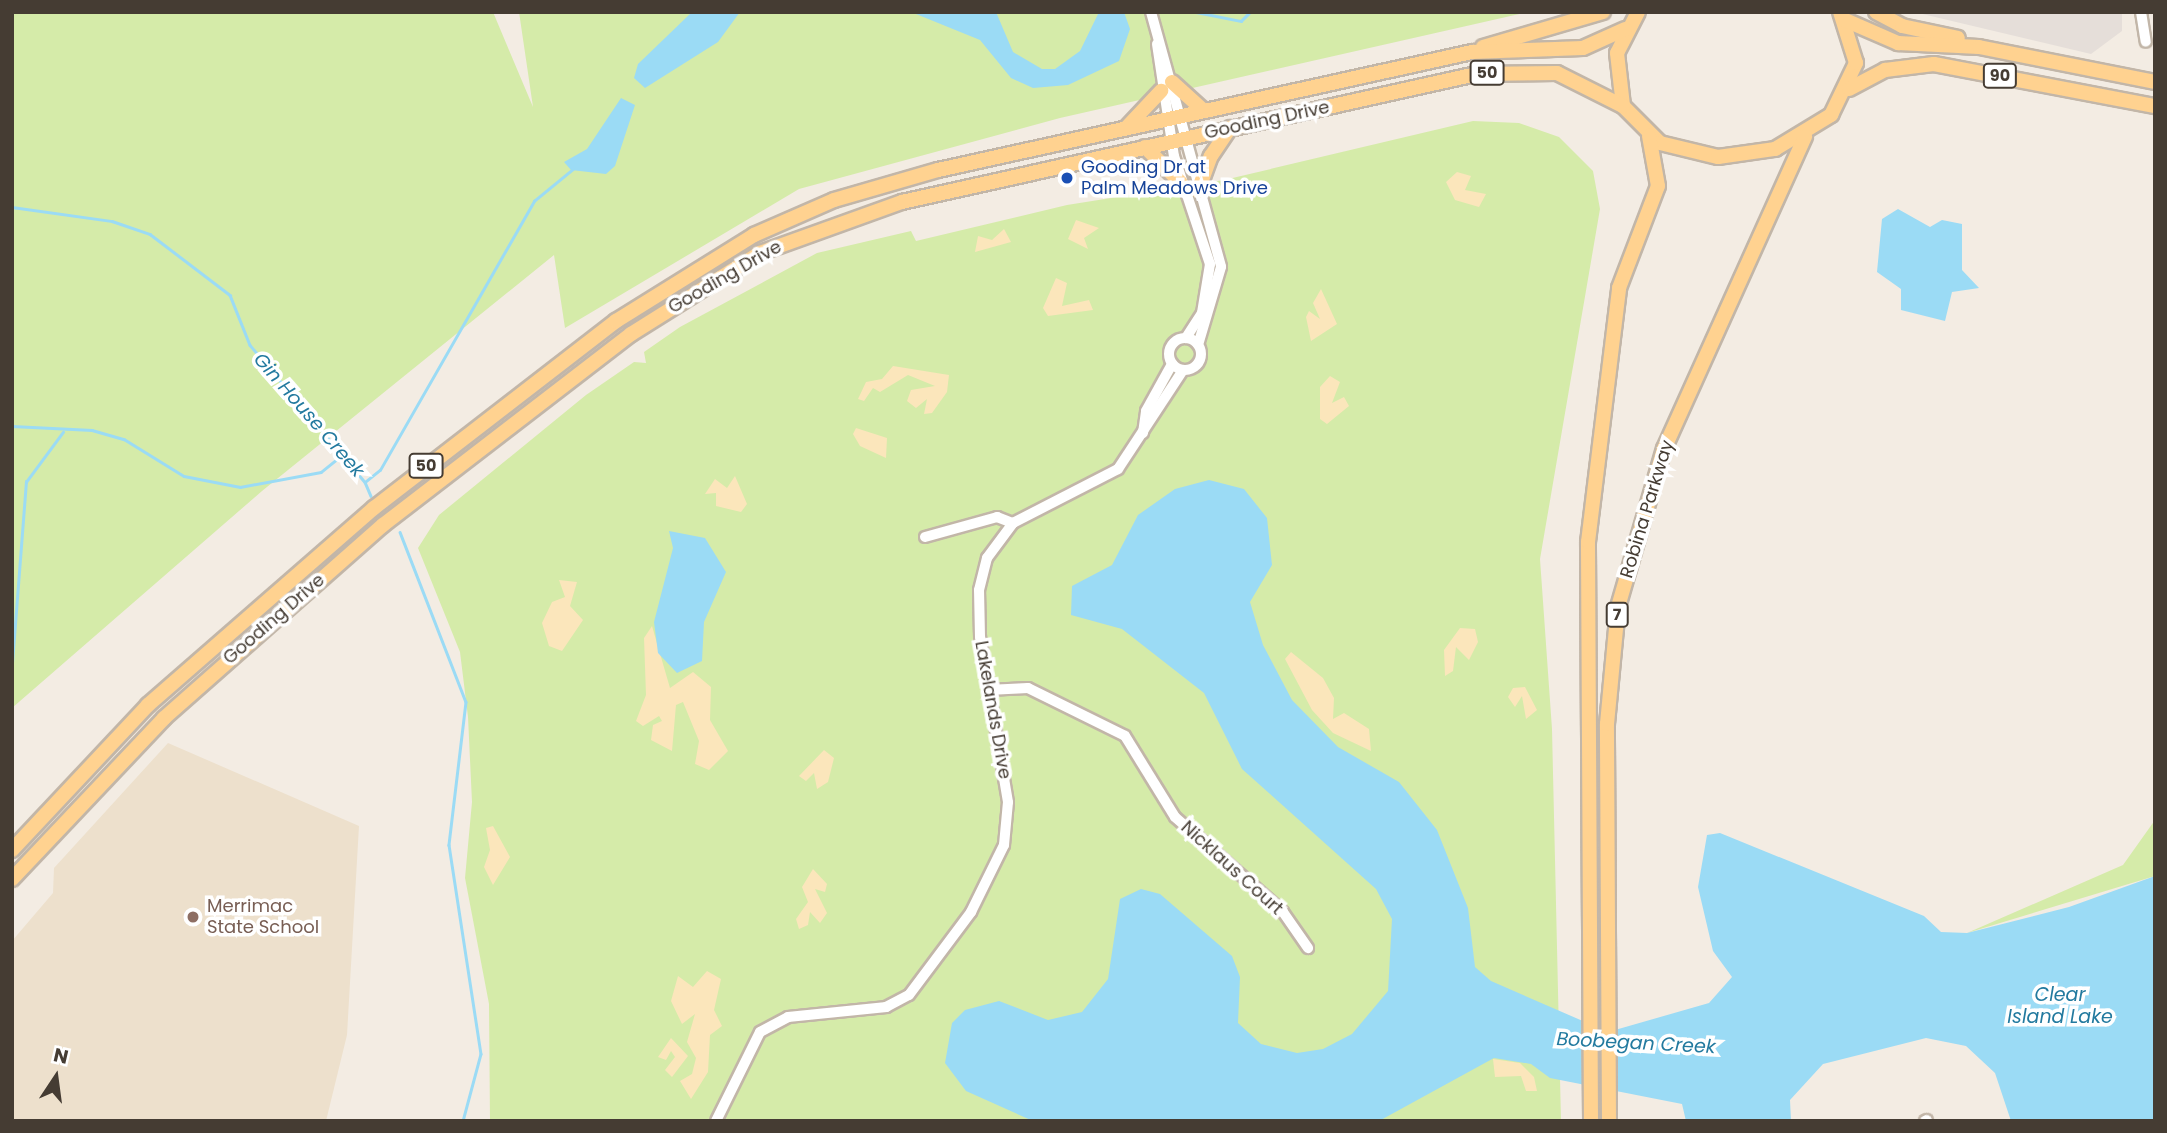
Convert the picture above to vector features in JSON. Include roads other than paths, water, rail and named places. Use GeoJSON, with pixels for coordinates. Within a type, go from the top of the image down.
{"type":"FeatureCollection","features":[{"type":"Feature","properties":{"kind":"main road"},"geometry":{"type":"LineString","coordinates":[[1472,52],[1503,36],[1603,12]]}},
{"type":"Feature","properties":{"kind":"main road"},"geometry":{"type":"LineString","coordinates":[[1638,12],[1625,29],[1616,64],[1623,106],[1649,136]]}},
{"type":"Feature","properties":{"kind":"main road","name":"90"},"geometry":{"type":"LineString","coordinates":[[1875,12],[1979,47],[2155,82]]}},
{"type":"Feature","properties":{"kind":"main road"},"geometry":{"type":"LineString","coordinates":[[1842,16],[1898,43],[1979,47]]}},
{"type":"Feature","properties":{"kind":"main road"},"geometry":{"type":"LineString","coordinates":[[1842,16],[1856,52],[1849,89]]}},
{"type":"Feature","properties":{"kind":"main road","name":"Gooding Drive"},"geometry":{"type":"LineString","coordinates":[[12,850],[148,705],[287,581],[501,406],[664,288],[754,235],[870,188],[1126,127],[1472,52],[1583,48],[1625,29]]}},
{"type":"Feature","properties":{"kind":"main road","name":"90"},"geometry":{"type":"LineString","coordinates":[[1649,136],[1718,157],[1759,153],[1805,136],[1832,115],[1849,89],[1885,70],[1934,64],[2155,106]]}},
{"type":"Feature","properties":{"kind":"main road","name":"Gooding Drive"},"geometry":{"type":"LineString","coordinates":[[12,879],[118,763],[229,657],[506,427],[693,292],[770,248],[862,213],[1145,146],[1511,71],[1569,76],[1623,106]]}},
{"type":"Feature","properties":{"kind":"main road"},"geometry":{"type":"LineString","coordinates":[[1126,127],[1166,86],[1203,110]]}},
{"type":"Feature","properties":{"kind":"main road"},"geometry":{"type":"LineString","coordinates":[[1198,191],[1210,156],[1230,128]]}},
{"type":"Feature","properties":{"kind":"main road","name":"7"},"geometry":{"type":"LineString","coordinates":[[1591,1121],[1588,542],[1619,288],[1658,186],[1649,136]]}},
{"type":"Feature","properties":{"kind":"main road","name":"Robina Parkway"},"geometry":{"type":"LineString","coordinates":[[1609,1121],[1607,724],[1626,570],[1664,449],[1805,136]]}},
{"type":"Feature","properties":{"kind":"main road"},"geometry":{"type":"LineString","coordinates":[[1145,146],[1181,183]]}},
{"type":"Feature","properties":{"kind":"street"},"geometry":{"type":"LineString","coordinates":[[1151,12],[1173,117],[1185,138],[1221,267],[1198,345],[1199,360],[1184,370],[1172,364]]}},
{"type":"Feature","properties":{"kind":"street"},"geometry":{"type":"LineString","coordinates":[[2141,12],[2147,42]]}},
{"type":"Feature","properties":{"kind":"street"},"geometry":{"type":"LineString","coordinates":[[1143,433],[1146,411],[1172,364],[1171,346],[1186,338],[1202,313],[1210,264],[1181,183],[1170,142],[1173,117]]}},
{"type":"Feature","properties":{"kind":"street"},"geometry":{"type":"LineString","coordinates":[[1186,338],[1198,345]]}},
{"type":"Feature","properties":{"kind":"street","name":"Lakelands Drive"},"geometry":{"type":"LineString","coordinates":[[716,1121],[760,1032],[788,1017],[886,1007],[909,995],[971,912],[1003,845],[1008,802],[988,690],[979,590],[987,558],[1013,523],[1100,483],[1118,469],[1184,370]]}},
{"type":"Feature","properties":{"kind":"street"},"geometry":{"type":"LineString","coordinates":[[925,537],[997,517],[1013,523]]}},
{"type":"Feature","properties":{"kind":"street","name":"Nicklaus Court"},"geometry":{"type":"LineString","coordinates":[[988,690],[1028,688],[1125,736],[1175,817],[1283,912],[1308,948]]}},
{"type":"Feature","properties":{"kind":"water"},"geometry":{"type":"Polygon","coordinates":[[[692,12],[740,12],[718,42],[645,88],[634,78],[638,64],[692,12]]]}},
{"type":"Feature","properties":{"kind":"water"},"geometry":{"type":"Polygon","coordinates":[[[911,12],[996,12],[1013,52],[1042,69],[1055,69],[1080,51],[1099,12],[1124,12],[1130,29],[1119,61],[1068,85],[1033,88],[1011,78],[980,40],[911,12]]]}},
{"type":"Feature","properties":{"kind":"water"},"geometry":{"type":"Polygon","coordinates":[[[621,98],[635,105],[615,166],[606,174],[571,170],[564,162],[587,149],[621,98]]]}},
{"type":"Feature","properties":{"kind":"water"},"geometry":{"type":"Polygon","coordinates":[[[1898,209],[1930,227],[1942,220],[1962,224],[1962,270],[1979,288],[1952,292],[1945,321],[1901,310],[1901,289],[1877,272],[1882,219],[1898,209]]]}},
{"type":"Feature","properties":{"kind":"water"},"geometry":{"type":"Polygon","coordinates":[[[1209,480],[1244,489],[1267,518],[1272,565],[1250,602],[1263,645],[1292,700],[1338,747],[1399,782],[1437,830],[1468,908],[1475,967],[1491,981],[1608,1032],[1709,1003],[1732,977],[1713,951],[1698,887],[1707,835],[1720,833],[1924,916],[1941,932],[1967,933],[2069,907],[2155,876],[2155,1121],[2011,1121],[1995,1073],[1966,1046],[1926,1038],[1823,1064],[1790,1100],[1791,1121],[1686,1121],[1682,1104],[1550,1078],[1531,1064],[1494,1058],[1379,1121],[1033,1121],[966,1091],[945,1063],[952,1023],[965,1010],[999,1001],[1048,1020],[1082,1012],[1108,979],[1120,899],[1141,889],[1160,894],[1232,956],[1240,977],[1238,1023],[1261,1044],[1297,1053],[1323,1049],[1352,1034],[1388,991],[1392,919],[1376,889],[1242,769],[1204,693],[1122,629],[1071,615],[1072,586],[1112,565],[1138,515],[1175,489],[1209,480]]]}},
{"type":"Feature","properties":{"kind":"water"},"geometry":{"type":"Polygon","coordinates":[[[669,531],[705,538],[726,572],[704,622],[702,661],[677,673],[658,653],[654,622],[673,548],[669,531]]]}},
{"type":"Feature","properties":{"kind":"waterway","name":"Gin House Creek"},"geometry":{"type":"LineString","coordinates":[[1196,12],[1241,21],[1250,12]]}},
{"type":"Feature","properties":{"kind":"waterway","name":"Gin House Creek"},"geometry":{"type":"LineString","coordinates":[[12,207],[112,221],[150,234],[230,295],[250,345],[365,482],[380,470],[534,201],[573,169]]}},
{"type":"Feature","properties":{"kind":"waterway"},"geometry":{"type":"LineString","coordinates":[[12,426],[92,430],[124,439],[184,476],[240,487],[321,472],[342,455]]}},
{"type":"Feature","properties":{"kind":"waterway"},"geometry":{"type":"LineString","coordinates":[[12,663],[26,482],[63,432]]}},
{"type":"Feature","properties":{"kind":"waterway"},"geometry":{"type":"LineString","coordinates":[[365,482],[371,496]]}},
{"type":"Feature","properties":{"kind":"waterway"},"geometry":{"type":"LineString","coordinates":[[400,532],[466,702],[449,845],[481,1054],[463,1121]]}},
{"type":"Feature","properties":{"kind":"place","name":"Gooding Dr at Palm Meadows Drive"},"geometry":{"type":"Point","coordinates":[1067,178]}},
{"type":"Feature","properties":{"kind":"place","name":"Merrimac State School"},"geometry":{"type":"Point","coordinates":[193,917]}},
{"type":"Feature","properties":{"kind":"water label","name":"Clear Island Lake"},"geometry":{"type":"Point","coordinates":[2060,1006]}},
{"type":"Feature","properties":{"kind":"water label","name":"Boobegan Creek"},"geometry":{"type":"Point","coordinates":[1636,1043]}}]}
